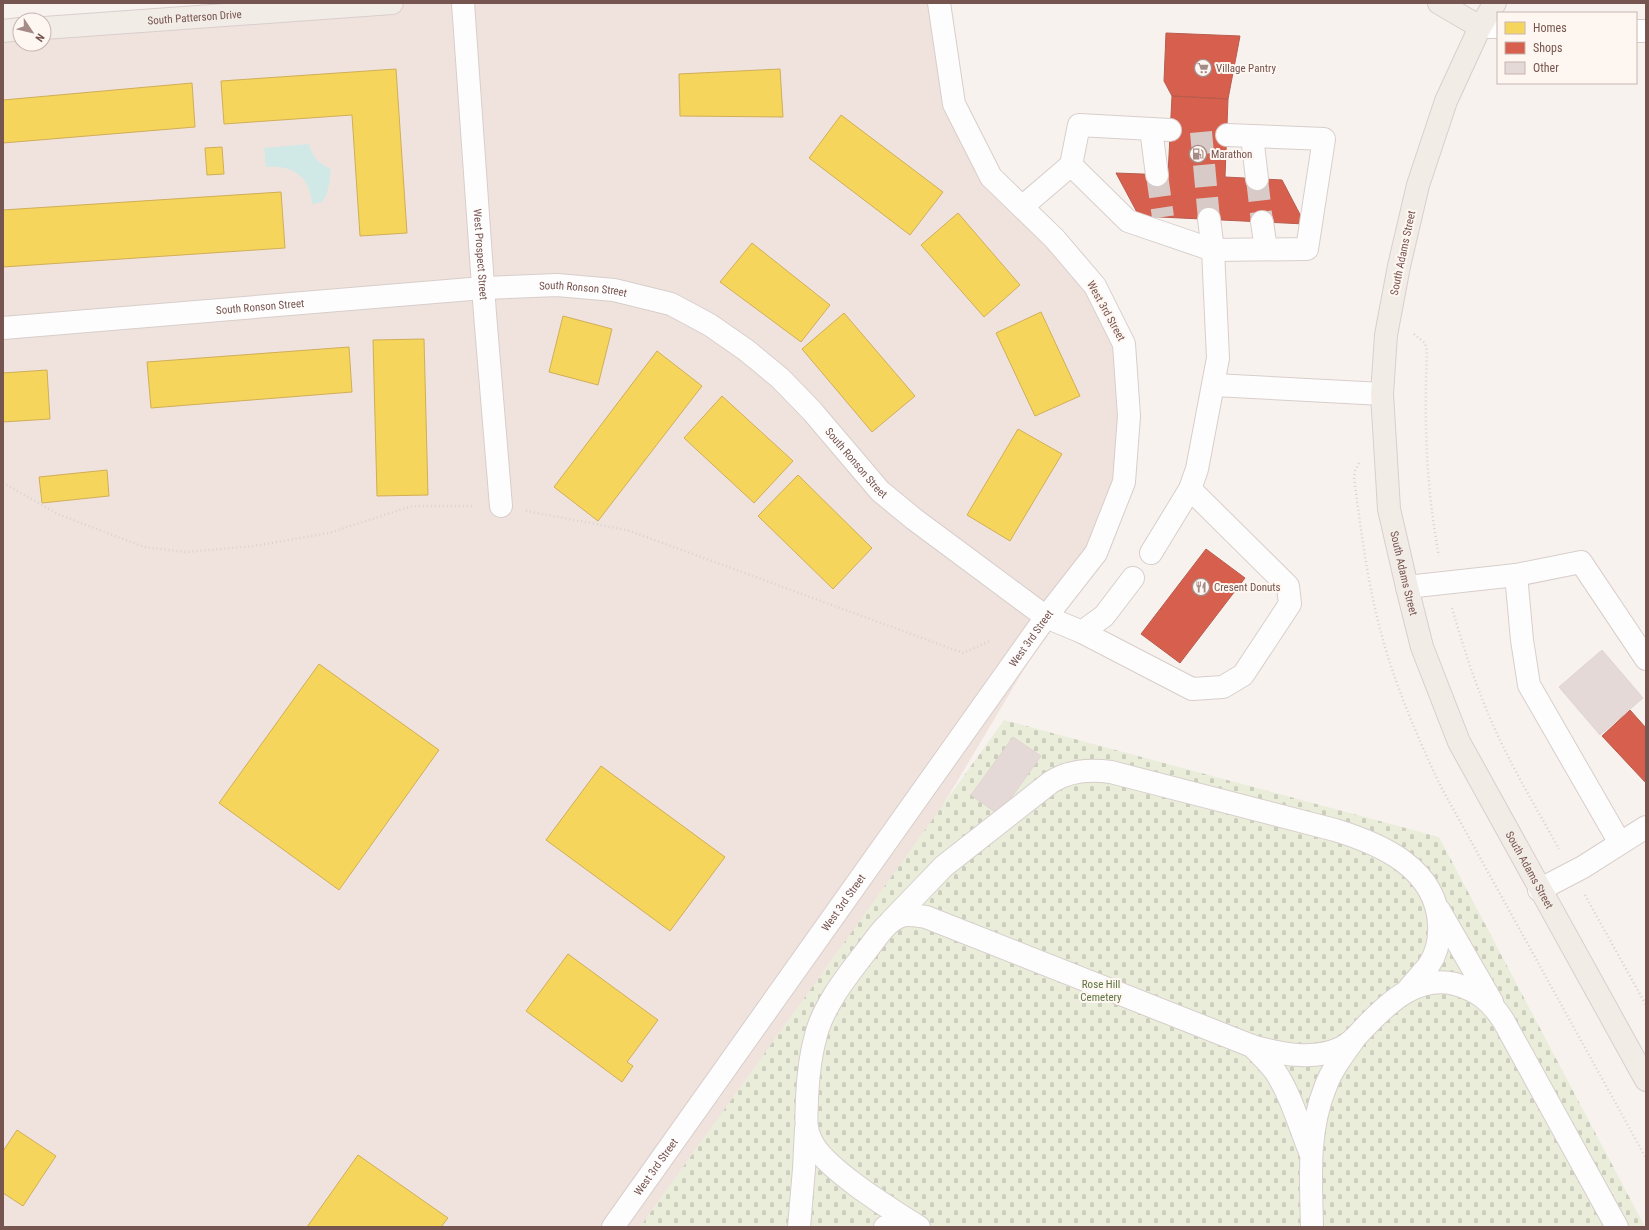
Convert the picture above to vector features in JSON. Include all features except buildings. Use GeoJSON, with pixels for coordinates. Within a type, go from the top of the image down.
{"type":"FeatureCollection","features":[{"type":"Feature","properties":{"kind":"main road","name":"South Patterson Drive"},"geometry":{"type":"LineString","coordinates":[[52,27],[392,3]]}},
{"type":"Feature","properties":{"kind":"main road"},"geometry":{"type":"LineString","coordinates":[[1439,3],[1489,27],[1496,3]]}},
{"type":"Feature","properties":{"kind":"main road","name":"South Adams Street"},"geometry":{"type":"LineString","coordinates":[[1489,27],[1446,101],[1418,185],[1399,266],[1386,336],[1382,394],[1389,509],[1422,647],[1458,742],[1646,1080]]}},
{"type":"Feature","properties":{"kind":"street","name":"West Prospect Street"},"geometry":{"type":"LineString","coordinates":[[463,3],[483,288],[501,506]]}},
{"type":"Feature","properties":{"kind":"street","name":"West 3rd Street"},"geometry":{"type":"LineString","coordinates":[[613,1227],[1046,617],[1096,553],[1124,482],[1128,409],[1124,344],[1095,286],[1054,238],[991,177],[954,104],[939,3]]}},
{"type":"Feature","properties":{"kind":"street"},"geometry":{"type":"LineString","coordinates":[[1022,207],[1071,165],[1079,125],[1160,129],[1157,175]]}},
{"type":"Feature","properties":{"kind":"street"},"geometry":{"type":"LineString","coordinates":[[1071,165],[1128,221],[1164,225],[1213,250],[1307,249],[1324,139],[1227,135]]}},
{"type":"Feature","properties":{"kind":"street"},"geometry":{"type":"LineString","coordinates":[[1252,136],[1257,179]]}},
{"type":"Feature","properties":{"kind":"street"},"geometry":{"type":"LineString","coordinates":[[1151,554],[1190,489],[1197,469],[1214,385],[1218,358],[1213,250],[1209,219]]}},
{"type":"Feature","properties":{"kind":"street"},"geometry":{"type":"LineString","coordinates":[[1262,222],[1266,249]]}},
{"type":"Feature","properties":{"kind":"street","name":"South Ronson Street"},"geometry":{"type":"LineString","coordinates":[[3,328],[483,288],[557,285],[614,290],[671,304],[710,325],[746,350],[780,378],[812,411],[880,491],[914,519],[1046,617],[1082,632],[1192,689],[1223,687],[1243,675],[1290,604],[1288,586],[1190,489]]}},
{"type":"Feature","properties":{"kind":"street"},"geometry":{"type":"LineString","coordinates":[[1214,385],[1382,394]]}},
{"type":"Feature","properties":{"kind":"street"},"geometry":{"type":"LineString","coordinates":[[1407,587],[1516,576],[1581,562],[1646,660]]}},
{"type":"Feature","properties":{"kind":"street"},"geometry":{"type":"LineString","coordinates":[[1516,576],[1522,640],[1530,685],[1620,843]]}},
{"type":"Feature","properties":{"kind":"street"},"geometry":{"type":"LineString","coordinates":[[1082,632],[1104,616],[1133,578]]}},
{"type":"Feature","properties":{"kind":"street"},"geometry":{"type":"LineString","coordinates":[[799,1227],[804,1169],[808,1078],[816,1034],[835,995],[852,970],[889,923],[944,866],[1051,782],[1061,776],[1072,773],[1097,770],[1110,772],[1335,830],[1371,842],[1386,849],[1408,865],[1427,886],[1437,907],[1503,1020],[1617,1227]]}},
{"type":"Feature","properties":{"kind":"street"},"geometry":{"type":"LineString","coordinates":[[1539,890],[1573,873],[1646,827]]}},
{"type":"Feature","properties":{"kind":"street"},"geometry":{"type":"LineString","coordinates":[[1312,1227],[1310,1154],[1315,1122],[1325,1087],[1336,1065],[1353,1041],[1376,1015],[1406,991],[1429,964],[1435,953],[1440,930],[1437,907]]}},
{"type":"Feature","properties":{"kind":"street"},"geometry":{"type":"LineString","coordinates":[[889,923],[899,917],[910,915],[926,917],[1252,1046],[1292,1055],[1309,1055],[1326,1053],[1341,1048],[1353,1041]]}},
{"type":"Feature","properties":{"kind":"street"},"geometry":{"type":"LineString","coordinates":[[1406,991],[1420,984],[1448,982],[1464,987],[1478,994],[1493,1005]]}},
{"type":"Feature","properties":{"kind":"street"},"geometry":{"type":"LineString","coordinates":[[1252,1046],[1266,1060],[1282,1083],[1290,1099],[1310,1154]]}},
{"type":"Feature","properties":{"kind":"street"},"geometry":{"type":"LineString","coordinates":[[806,1128],[815,1148],[842,1174],[874,1198],[919,1227]]}},
{"type":"Feature","properties":{"kind":"street"},"geometry":{"type":"LineString","coordinates":[[885,1227],[898,1225],[911,1227]]}},
{"type":"Feature","properties":{"kind":"path"},"geometry":{"type":"LineString","coordinates":[[1389,318],[1419,337],[1425,343],[1427,351],[1425,398],[1426,455],[1438,552],[1444,583],[1471,670],[1491,721],[1514,766],[1646,1005]]}},
{"type":"Feature","properties":{"kind":"path"},"geometry":{"type":"LineString","coordinates":[[3,483],[60,515],[144,547],[186,552],[254,546],[329,533],[412,506],[501,506],[627,530],[964,653],[990,641]]}},
{"type":"Feature","properties":{"kind":"shaded area"},"geometry":{"type":"Polygon","coordinates":[[[270,3],[934,3],[957,132],[1105,306],[1134,409],[1102,539],[940,810],[640,1227],[3,1227],[3,19],[12,18],[12,52],[52,52],[52,16],[270,3]]]}},
{"type":"Feature","properties":{"kind":"green space","name":"Rose Hill Cemetery"},"geometry":{"type":"Polygon","coordinates":[[[1004,720],[1439,837],[1645,1227],[640,1227],[1004,720]]]}},
{"type":"Feature","properties":{"kind":"water"},"geometry":{"type":"Polygon","coordinates":[[[309,144],[312,153],[317,159],[331,169],[326,196],[322,202],[312,204],[308,186],[304,179],[298,174],[292,170],[284,168],[266,167],[264,148],[309,144]]]}},
{"type":"Feature","properties":{"kind":"tunnel"},"geometry":{"type":"LineString","coordinates":[[1201,132],[1209,219]]}},
{"type":"Feature","properties":{"kind":"tunnel"},"geometry":{"type":"LineString","coordinates":[[1157,175],[1163,217]]}},
{"type":"Feature","properties":{"kind":"tunnel"},"geometry":{"type":"LineString","coordinates":[[1257,179],[1262,222]]}},
{"type":"Feature","properties":{"kind":"place","name":"Village Pantry"},"geometry":{"type":"Point","coordinates":[1203,68]}},
{"type":"Feature","properties":{"kind":"place","name":"Marathon"},"geometry":{"type":"Point","coordinates":[1198,154]}},
{"type":"Feature","properties":{"kind":"place","name":"Cresent Donuts"},"geometry":{"type":"Point","coordinates":[1201,587]}}]}
